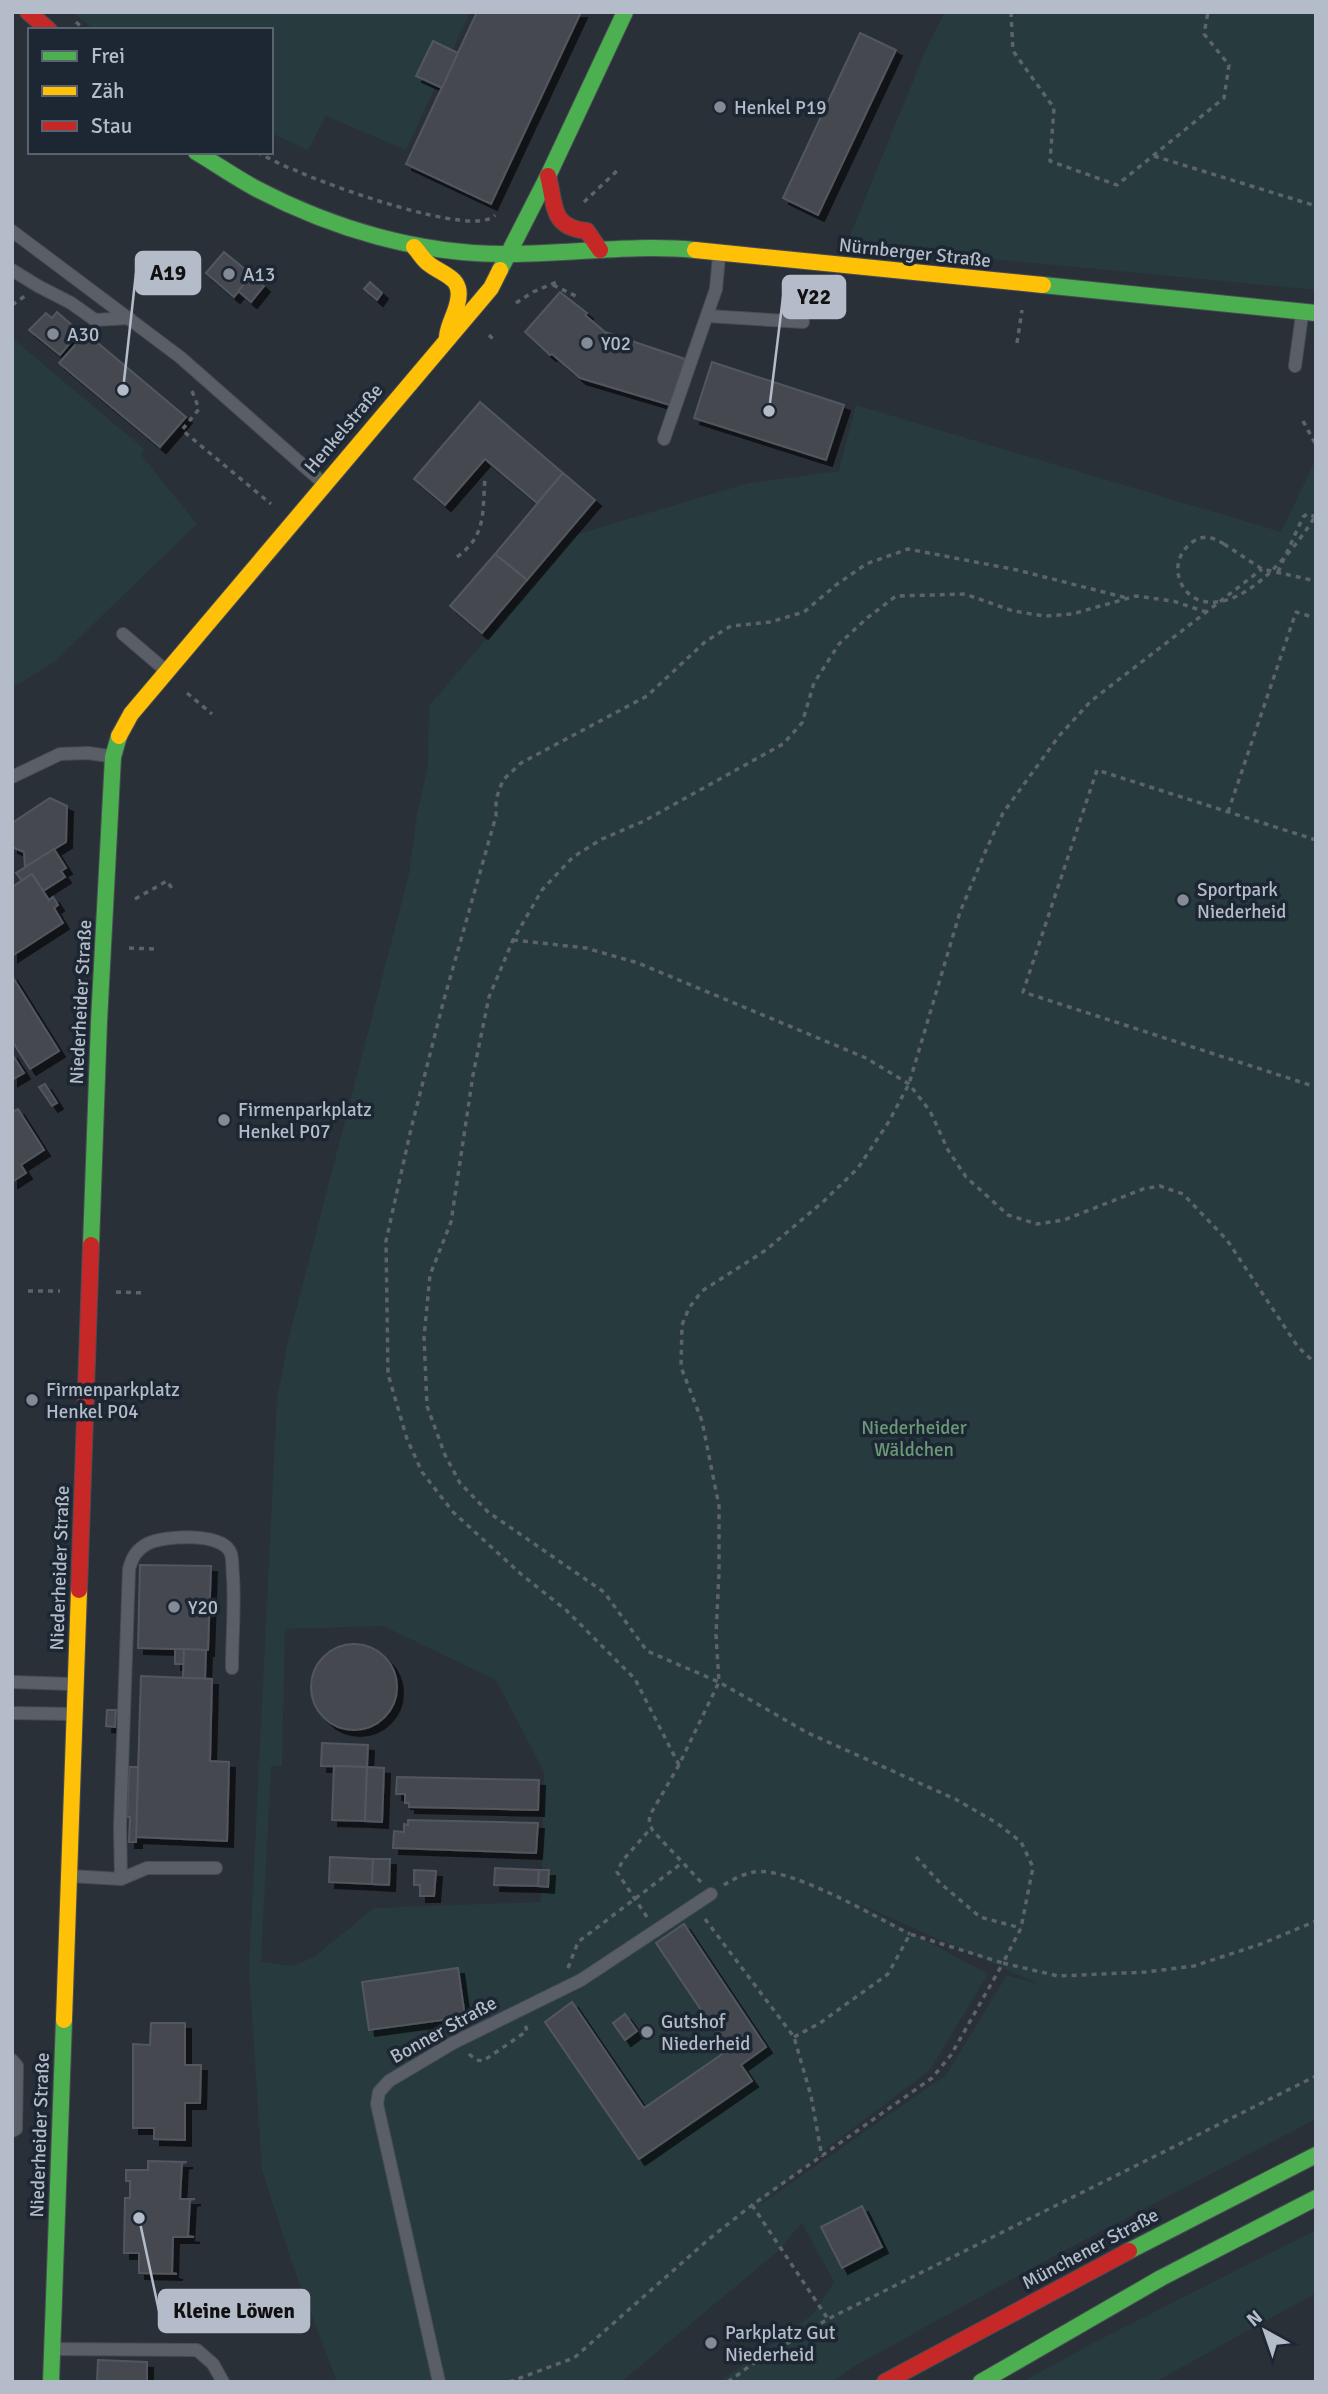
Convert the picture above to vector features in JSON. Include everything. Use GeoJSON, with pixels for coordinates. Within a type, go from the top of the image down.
{"type":"FeatureCollection","features":[{"type":"Feature","properties":{"kind":"main road"},"geometry":{"type":"LineString","coordinates":[[28,12],[46,28]]}},
{"type":"Feature","properties":{"kind":"main road","name":"Henkelstraße"},"geometry":{"type":"LineString","coordinates":[[113,757],[122,726],[491,288],[548,176],[625,12]]}},
{"type":"Feature","properties":{"kind":"main road","name":"Nürnberger Straße"},"geometry":{"type":"LineString","coordinates":[[200,154],[255,188],[295,208],[330,222],[413,246],[456,252],[509,254],[664,247],[1309,312]]}},
{"type":"Feature","properties":{"kind":"main road"},"geometry":{"type":"LineString","coordinates":[[548,176],[556,216],[568,228],[587,231],[600,250]]}},
{"type":"Feature","properties":{"kind":"main road"},"geometry":{"type":"LineString","coordinates":[[413,246],[429,264],[446,272],[458,289],[457,304],[448,326],[446,341]]}},
{"type":"Feature","properties":{"kind":"main road","name":"Niederheider Straße"},"geometry":{"type":"LineString","coordinates":[[51,2382],[99,1022],[113,757]]}},
{"type":"Feature","properties":{"kind":"main road","name":"Münchener Straße"},"geometry":{"type":"LineString","coordinates":[[886,2382],[1072,2280],[1251,2188],[1311,2149]]}},
{"type":"Feature","properties":{"kind":"main road"},"geometry":{"type":"LineString","coordinates":[[981,2382],[1161,2278],[1316,2198]]}},
{"type":"Feature","properties":{"kind":"lane"},"geometry":{"type":"LineString","coordinates":[[12,231],[180,357],[324,484]]}},
{"type":"Feature","properties":{"kind":"lane"},"geometry":{"type":"LineString","coordinates":[[664,439],[708,316],[716,289],[720,253]]}},
{"type":"Feature","properties":{"kind":"lane"},"geometry":{"type":"LineString","coordinates":[[12,270],[96,320],[129,318]]}},
{"type":"Feature","properties":{"kind":"lane"},"geometry":{"type":"LineString","coordinates":[[1295,366],[1309,312]]}},
{"type":"Feature","properties":{"kind":"lane"},"geometry":{"type":"LineString","coordinates":[[708,316],[803,323]]}},
{"type":"Feature","properties":{"kind":"lane"},"geometry":{"type":"LineString","coordinates":[[123,635],[167,671]]}},
{"type":"Feature","properties":{"kind":"lane"},"geometry":{"type":"LineString","coordinates":[[12,777],[60,754],[89,753],[113,757]]}},
{"type":"Feature","properties":{"kind":"lane"},"geometry":{"type":"LineString","coordinates":[[121,1879],[120,1826],[129,1569],[132,1556],[146,1544],[167,1537],[215,1540],[226,1546],[231,1553],[232,1668]]}},
{"type":"Feature","properties":{"kind":"lane"},"geometry":{"type":"LineString","coordinates":[[12,1682],[76,1684]]}},
{"type":"Feature","properties":{"kind":"lane"},"geometry":{"type":"LineString","coordinates":[[12,1713],[76,1714]]}},
{"type":"Feature","properties":{"kind":"lane"},"geometry":{"type":"LineString","coordinates":[[70,1876],[121,1879],[147,1868],[216,1868]]}},
{"type":"Feature","properties":{"kind":"lane","name":"Bonner Straße"},"geometry":{"type":"LineString","coordinates":[[439,2382],[377,2104],[379,2092],[389,2081],[453,2043],[581,1980],[710,1894]]}},
{"type":"Feature","properties":{"kind":"lane"},"geometry":{"type":"LineString","coordinates":[[12,2060],[17,2066],[16,2129],[12,2131]]}},
{"type":"Feature","properties":{"kind":"lane"},"geometry":{"type":"LineString","coordinates":[[52,2349],[197,2350],[213,2364],[223,2382]]}},
{"type":"Feature","properties":{"kind":"path"},"geometry":{"type":"LineString","coordinates":[[1011,12],[1013,51],[1054,107],[1050,161],[1117,185],[1224,98],[1229,65],[1204,34],[1208,12]]}},
{"type":"Feature","properties":{"kind":"path"},"geometry":{"type":"LineString","coordinates":[[261,154],[295,171],[393,206],[456,219],[491,219]]}},
{"type":"Feature","properties":{"kind":"path"},"geometry":{"type":"LineString","coordinates":[[1153,156],[1316,206]]}},
{"type":"Feature","properties":{"kind":"path"},"geometry":{"type":"LineString","coordinates":[[579,207],[619,169]]}},
{"type":"Feature","properties":{"kind":"path"},"geometry":{"type":"LineString","coordinates":[[516,304],[533,292],[553,285],[580,298]]}},
{"type":"Feature","properties":{"kind":"path"},"geometry":{"type":"LineString","coordinates":[[488,335],[495,340]]}},
{"type":"Feature","properties":{"kind":"path"},"geometry":{"type":"LineString","coordinates":[[180,357],[199,410],[182,430],[271,504]]}},
{"type":"Feature","properties":{"kind":"path"},"geometry":{"type":"LineString","coordinates":[[1303,421],[1316,445]]}},
{"type":"Feature","properties":{"kind":"path"},"geometry":{"type":"LineString","coordinates":[[457,557],[480,534],[485,479]]}},
{"type":"Feature","properties":{"kind":"path"},"geometry":{"type":"LineString","coordinates":[[1278,573],[1303,517],[1307,514],[1316,516],[1304,534],[1285,556],[1248,590],[1224,601],[1202,601],[1181,587],[1178,560],[1188,546],[1199,538],[1207,537],[1224,544],[1262,569],[1278,573],[1316,581]]}},
{"type":"Feature","properties":{"kind":"path"},"geometry":{"type":"LineString","coordinates":[[679,1765],[635,1679],[566,1610],[522,1575],[453,1512],[422,1472],[407,1439],[388,1374],[386,1241],[443,1003],[496,816],[496,799],[503,780],[521,763],[647,696],[706,640],[731,626],[770,622],[804,612],[866,564],[908,549],[1017,570],[1127,598]]}},
{"type":"Feature","properties":{"kind":"path"},"geometry":{"type":"LineString","coordinates":[[1262,569],[1091,701],[1059,736],[1003,813],[960,912],[909,1084],[888,1123],[858,1168],[824,1200],[766,1250],[702,1291],[689,1308],[682,1325],[681,1367],[702,1421],[719,1506],[716,1635],[719,1682],[679,1765],[650,1815],[651,1828],[710,1894],[734,1879],[755,1871],[790,1876],[910,1934],[1003,1963],[1058,1976],[1146,1972],[1195,1966],[1261,1944],[1316,1921]]}},
{"type":"Feature","properties":{"kind":"path"},"geometry":{"type":"LineString","coordinates":[[509,2382],[574,2358],[709,2239],[752,2205],[932,2078],[951,2055],[1021,1928],[1033,1867],[1021,1842],[997,1823],[955,1799],[808,1733],[719,1682],[647,1651],[604,1592],[488,1512],[460,1483],[445,1455],[427,1406],[424,1337],[430,1275],[451,1222],[473,1075],[489,998],[513,940],[542,890],[573,857],[602,839],[645,821],[783,744],[802,723],[814,683],[839,644],[867,618],[897,596],[965,594],[1013,611],[1045,616],[1072,614],[1136,596],[1173,601],[1206,612]]}},
{"type":"Feature","properties":{"kind":"path"},"geometry":{"type":"LineString","coordinates":[[1228,812],[1296,612],[1316,618]]}},
{"type":"Feature","properties":{"kind":"path"},"geometry":{"type":"LineString","coordinates":[[191,696],[212,714]]}},
{"type":"Feature","properties":{"kind":"path"},"geometry":{"type":"LineString","coordinates":[[1316,840],[1097,770],[1023,992],[1316,1087]]}},
{"type":"Feature","properties":{"kind":"path"},"geometry":{"type":"LineString","coordinates":[[128,899],[134,899],[167,881],[173,890]]}},
{"type":"Feature","properties":{"kind":"path"},"geometry":{"type":"LineString","coordinates":[[513,940],[586,948],[638,963],[866,1058],[909,1084],[930,1111],[948,1150],[966,1177],[1008,1215],[1037,1224],[1064,1220],[1143,1189],[1160,1186],[1183,1194],[1227,1240],[1298,1347],[1316,1364]]}},
{"type":"Feature","properties":{"kind":"path"},"geometry":{"type":"LineString","coordinates":[[132,948],[155,949]]}},
{"type":"Feature","properties":{"kind":"path"},"geometry":{"type":"LineString","coordinates":[[28,1291],[56,1291]]}},
{"type":"Feature","properties":{"kind":"path"},"geometry":{"type":"LineString","coordinates":[[119,1292],[146,1293]]}},
{"type":"Feature","properties":{"kind":"path"},"geometry":{"type":"LineString","coordinates":[[651,1828],[623,1860],[617,1872],[656,1930]]}},
{"type":"Feature","properties":{"kind":"path"},"geometry":{"type":"LineString","coordinates":[[916,1857],[940,1883],[980,1917],[1021,1928]]}},
{"type":"Feature","properties":{"kind":"path"},"geometry":{"type":"LineString","coordinates":[[566,1987],[569,1964],[578,1942],[682,1863]]}},
{"type":"Feature","properties":{"kind":"path"},"geometry":{"type":"LineString","coordinates":[[694,1905],[794,2037],[811,2096],[821,2157]]}},
{"type":"Feature","properties":{"kind":"path"},"geometry":{"type":"LineString","coordinates":[[794,2037],[820,2023],[888,1974],[910,1934]]}},
{"type":"Feature","properties":{"kind":"path"},"geometry":{"type":"LineString","coordinates":[[453,2043],[477,2060],[483,2061],[527,2031],[517,2011]]}},
{"type":"Feature","properties":{"kind":"path"},"geometry":{"type":"LineString","coordinates":[[728,2382],[751,2365],[828,2319],[1316,2076]]}},
{"type":"Feature","properties":{"kind":"path"},"geometry":{"type":"LineString","coordinates":[[752,2205],[828,2319]]}},
{"type":"Feature","properties":{"kind":"green space"},"geometry":{"type":"Polygon","coordinates":[[[73,12],[470,12],[406,150],[326,116],[308,150],[273,134],[273,28],[92,28],[73,12]]]}},
{"type":"Feature","properties":{"kind":"green space"},"geometry":{"type":"Polygon","coordinates":[[[945,12],[1316,12],[1316,290],[846,245],[927,47],[945,12]]]}},
{"type":"Feature","properties":{"kind":"green space"},"geometry":{"type":"Polygon","coordinates":[[[12,338],[144,449],[141,455],[197,524],[54,662],[12,688],[12,338]]]}},
{"type":"Feature","properties":{"kind":"green space","name":"Niederheider Wäldchen"},"geometry":{"type":"Polygon","coordinates":[[[856,405],[1281,532],[1316,459],[1316,2119],[1054,2256],[853,2367],[832,2382],[719,2382],[813,2314],[834,2282],[802,2223],[777,2252],[621,2382],[337,2382],[292,2263],[262,2170],[249,1968],[277,1399],[288,1341],[409,874],[417,814],[428,767],[429,706],[575,535],[749,483],[839,471],[856,405]],[[383,1626],[285,1629],[282,1766],[271,1766],[261,1962],[293,1966],[314,1957],[374,1908],[541,1902],[544,1772],[496,1680],[383,1626]],[[853,1901],[988,1974],[930,2070],[831,2145],[757,2207],[946,2075],[1007,1975],[1041,1985],[853,1901]]]}},
{"type":"Feature","properties":{"kind":"green space"},"geometry":{"type":"Polygon","coordinates":[[[1316,2230],[1316,2293],[1155,2382],[1022,2382],[1093,2343],[1316,2230]]]}},
{"type":"Feature","properties":{"kind":"building"},"geometry":{"type":"Polygon","coordinates":[[[477,12],[581,12],[491,204],[406,164],[477,12]]]}},
{"type":"Feature","properties":{"kind":"building"},"geometry":{"type":"Polygon","coordinates":[[[860,33],[896,50],[818,215],[783,198],[860,33]]]}},
{"type":"Feature","properties":{"kind":"building"},"geometry":{"type":"Polygon","coordinates":[[[433,41],[458,53],[442,88],[416,76],[433,41]]]}},
{"type":"Feature","properties":{"kind":"building","name":"A13"},"geometry":{"type":"Polygon","coordinates":[[[224,252],[252,275],[234,297],[206,273],[224,252]]]}},
{"type":"Feature","properties":{"kind":"building"},"geometry":{"type":"Polygon","coordinates":[[[252,275],[264,286],[251,302],[238,291],[252,275]]]}},
{"type":"Feature","properties":{"kind":"building"},"geometry":{"type":"Polygon","coordinates":[[[370,282],[382,293],[377,300],[364,289],[370,282]]]}},
{"type":"Feature","properties":{"kind":"building","name":"Y02"},"geometry":{"type":"Polygon","coordinates":[[[560,292],[587,313],[585,315],[605,332],[685,359],[670,405],[580,378],[525,332],[560,292]]]}},
{"type":"Feature","properties":{"kind":"building","name":"A30"},"geometry":{"type":"Polygon","coordinates":[[[57,312],[73,326],[68,331],[75,337],[60,355],[29,330],[46,313],[52,318],[57,312]]]}},
{"type":"Feature","properties":{"kind":"building"},"geometry":{"type":"Polygon","coordinates":[[[86,333],[186,417],[160,447],[59,363],[86,333]]]}},
{"type":"Feature","properties":{"kind":"building"},"geometry":{"type":"Polygon","coordinates":[[[712,362],[844,405],[826,460],[694,418],[712,362]]]}},
{"type":"Feature","properties":{"kind":"building"},"geometry":{"type":"Polygon","coordinates":[[[480,402],[563,473],[537,503],[485,459],[445,505],[414,479],[480,402]]]}},
{"type":"Feature","properties":{"kind":"building"},"geometry":{"type":"Polygon","coordinates":[[[563,473],[595,500],[527,580],[495,554],[563,473]]]}},
{"type":"Feature","properties":{"kind":"building"},"geometry":{"type":"Polygon","coordinates":[[[495,554],[527,580],[482,633],[450,606],[495,554]]]}},
{"type":"Feature","properties":{"kind":"building"},"geometry":{"type":"Polygon","coordinates":[[[50,798],[67,806],[66,842],[25,867],[24,852],[12,847],[12,823],[50,798]]]}},
{"type":"Feature","properties":{"kind":"building"},"geometry":{"type":"Polygon","coordinates":[[[54,849],[66,868],[61,871],[65,877],[43,891],[32,874],[22,881],[16,873],[54,849]]]}},
{"type":"Feature","properties":{"kind":"building"},"geometry":{"type":"Polygon","coordinates":[[[32,874],[49,900],[53,897],[58,905],[54,908],[63,923],[12,956],[12,887],[32,874]]]}},
{"type":"Feature","properties":{"kind":"building"},"geometry":{"type":"Polygon","coordinates":[[[12,976],[59,1051],[30,1069],[12,1041],[12,976]]]}},
{"type":"Feature","properties":{"kind":"building"},"geometry":{"type":"Polygon","coordinates":[[[12,1054],[24,1073],[12,1080],[12,1054]]]}},
{"type":"Feature","properties":{"kind":"building"},"geometry":{"type":"Polygon","coordinates":[[[45,1084],[57,1103],[52,1106],[39,1087],[45,1084]]]}},
{"type":"Feature","properties":{"kind":"building"},"geometry":{"type":"Polygon","coordinates":[[[18,1109],[44,1150],[21,1165],[26,1173],[12,1182],[12,1112],[18,1109]]]}},
{"type":"Feature","properties":{"kind":"building","name":"Y20"},"geometry":{"type":"Polygon","coordinates":[[[140,1565],[211,1566],[208,1650],[138,1648],[140,1565]]]}},
{"type":"Feature","properties":{"kind":"building"},"geometry":{"type":"Polygon","coordinates":[[[354,1644],[371,1647],[385,1656],[394,1670],[397,1687],[394,1704],[385,1718],[371,1727],[354,1730],[337,1727],[323,1718],[314,1704],[311,1687],[314,1670],[323,1656],[337,1647],[354,1644]]]}},
{"type":"Feature","properties":{"kind":"building"},"geometry":{"type":"Polygon","coordinates":[[[175,1649],[184,1649],[184,1664],[175,1664],[175,1649]]]}},
{"type":"Feature","properties":{"kind":"building"},"geometry":{"type":"Polygon","coordinates":[[[184,1649],[206,1650],[205,1679],[183,1678],[184,1649]]]}},
{"type":"Feature","properties":{"kind":"building"},"geometry":{"type":"Polygon","coordinates":[[[141,1676],[212,1679],[210,1761],[229,1762],[227,1841],[136,1837],[141,1676]]]}},
{"type":"Feature","properties":{"kind":"building"},"geometry":{"type":"Polygon","coordinates":[[[107,1710],[116,1710],[115,1727],[106,1726],[107,1710]]]}},
{"type":"Feature","properties":{"kind":"building"},"geometry":{"type":"Polygon","coordinates":[[[322,1743],[368,1745],[367,1767],[321,1766],[322,1743]]]}},
{"type":"Feature","properties":{"kind":"building"},"geometry":{"type":"Polygon","coordinates":[[[334,1766],[367,1767],[365,1821],[332,1820],[334,1766]]]}},
{"type":"Feature","properties":{"kind":"building"},"geometry":{"type":"Polygon","coordinates":[[[129,1767],[138,1767],[136,1842],[129,1842],[129,1767]]]}},
{"type":"Feature","properties":{"kind":"building"},"geometry":{"type":"Polygon","coordinates":[[[367,1767],[384,1768],[382,1822],[365,1821],[367,1767]]]}},
{"type":"Feature","properties":{"kind":"building"},"geometry":{"type":"Polygon","coordinates":[[[397,1777],[539,1780],[538,1810],[409,1807],[409,1803],[405,1803],[405,1794],[396,1794],[397,1777]]]}},
{"type":"Feature","properties":{"kind":"building"},"geometry":{"type":"Polygon","coordinates":[[[408,1820],[538,1823],[536,1853],[393,1848],[394,1831],[404,1832],[404,1824],[408,1825],[408,1820]]]}},
{"type":"Feature","properties":{"kind":"building"},"geometry":{"type":"Polygon","coordinates":[[[330,1857],[373,1859],[372,1884],[329,1882],[330,1857]]]}},
{"type":"Feature","properties":{"kind":"building"},"geometry":{"type":"Polygon","coordinates":[[[373,1859],[390,1859],[389,1885],[372,1884],[373,1859]]]}},
{"type":"Feature","properties":{"kind":"building"},"geometry":{"type":"Polygon","coordinates":[[[495,1868],[539,1870],[538,1886],[494,1885],[495,1868]]]}},
{"type":"Feature","properties":{"kind":"building"},"geometry":{"type":"Polygon","coordinates":[[[414,1870],[436,1871],[434,1896],[420,1896],[420,1885],[414,1885],[414,1870]]]}},
{"type":"Feature","properties":{"kind":"building"},"geometry":{"type":"Polygon","coordinates":[[[539,1870],[549,1870],[548,1887],[538,1886],[539,1870]]]}},
{"type":"Feature","properties":{"kind":"building"},"geometry":{"type":"Polygon","coordinates":[[[684,1924],[766,2047],[741,2065],[752,2081],[639,2159],[545,2022],[572,2002],[644,2108],[728,2050],[656,1943],[684,1924]]]}},
{"type":"Feature","properties":{"kind":"building"},"geometry":{"type":"Polygon","coordinates":[[[458,1968],[465,2017],[369,2030],[362,1982],[458,1968]]]}},
{"type":"Feature","properties":{"kind":"building"},"geometry":{"type":"Polygon","coordinates":[[[625,2014],[637,2031],[625,2040],[613,2023],[625,2014]]]}},
{"type":"Feature","properties":{"kind":"building"},"geometry":{"type":"Polygon","coordinates":[[[151,2023],[185,2023],[185,2065],[201,2065],[200,2103],[185,2103],[185,2140],[154,2139],[154,2128],[133,2128],[133,2044],[150,2045],[151,2023]]]}},
{"type":"Feature","properties":{"kind":"building"},"geometry":{"type":"Polygon","coordinates":[[[148,2161],[187,2162],[182,2163],[180,2199],[195,2199],[190,2200],[188,2236],[194,2237],[173,2237],[172,2273],[177,2274],[139,2273],[139,2253],[124,2253],[125,2198],[130,2198],[130,2181],[126,2181],[126,2170],[148,2170],[148,2161]]]}},
{"type":"Feature","properties":{"kind":"building"},"geometry":{"type":"Polygon","coordinates":[[[862,2206],[882,2247],[842,2268],[821,2227],[862,2206]]]}},
{"type":"Feature","properties":{"kind":"building"},"geometry":{"type":"Polygon","coordinates":[[[98,2360],[147,2362],[147,2382],[97,2382],[98,2360]]]}},
{"type":"Feature","properties":{"kind":"traffic: fast"},"geometry":{"type":"LineString","coordinates":[[500,270],[548,176],[625,12]]}},
{"type":"Feature","properties":{"kind":"traffic: fast"},"geometry":{"type":"LineString","coordinates":[[199,154],[248,184],[315,216],[378,237],[411,244],[443,250],[509,254],[648,248],[695,250]]}},
{"type":"Feature","properties":{"kind":"traffic: fast"},"geometry":{"type":"LineString","coordinates":[[1043,285],[1316,313]]}},
{"type":"Feature","properties":{"kind":"traffic: fast"},"geometry":{"type":"LineString","coordinates":[[91,1245],[113,757],[119,736]]}},
{"type":"Feature","properties":{"kind":"traffic: fast"},"geometry":{"type":"LineString","coordinates":[[51,2382],[64,2020]]}},
{"type":"Feature","properties":{"kind":"traffic: fast"},"geometry":{"type":"LineString","coordinates":[[1129,2251],[1316,2155]]}},
{"type":"Feature","properties":{"kind":"traffic: fast"},"geometry":{"type":"LineString","coordinates":[[981,2382],[1161,2278],[1316,2198]]}},
{"type":"Feature","properties":{"kind":"traffic: slow"},"geometry":{"type":"LineString","coordinates":[[414,247],[427,262],[452,278],[458,288],[457,305],[447,337]]}},
{"type":"Feature","properties":{"kind":"traffic: slow"},"geometry":{"type":"LineString","coordinates":[[695,250],[1043,285]]}},
{"type":"Feature","properties":{"kind":"traffic: slow"},"geometry":{"type":"LineString","coordinates":[[119,736],[131,714],[491,288],[500,270]]}},
{"type":"Feature","properties":{"kind":"traffic: slow"},"geometry":{"type":"LineString","coordinates":[[64,2020],[79,1590]]}},
{"type":"Feature","properties":{"kind":"traffic: jam"},"geometry":{"type":"LineString","coordinates":[[28,12],[47,28]]}},
{"type":"Feature","properties":{"kind":"traffic: jam"},"geometry":{"type":"LineString","coordinates":[[548,176],[554,206],[561,220],[575,229],[587,231],[600,250]]}},
{"type":"Feature","properties":{"kind":"traffic: jam"},"geometry":{"type":"LineString","coordinates":[[79,1590],[91,1245]]}},
{"type":"Feature","properties":{"kind":"traffic: jam"},"geometry":{"type":"LineString","coordinates":[[885,2382],[1129,2251]]}},
{"type":"Feature","properties":{"kind":"place","name":"Henkel P19"},"geometry":{"type":"Point","coordinates":[720,107]}},
{"type":"Feature","properties":{"kind":"place","name":"A13"},"geometry":{"type":"Point","coordinates":[229,274]}},
{"type":"Feature","properties":{"kind":"place","name":"A30"},"geometry":{"type":"Point","coordinates":[53,334]}},
{"type":"Feature","properties":{"kind":"place","name":"Y02"},"geometry":{"type":"Point","coordinates":[587,343]}},
{"type":"Feature","properties":{"kind":"place","name":"A19"},"geometry":{"type":"Point","coordinates":[123,390]}},
{"type":"Feature","properties":{"kind":"place","name":"Y22"},"geometry":{"type":"Point","coordinates":[769,411]}},
{"type":"Feature","properties":{"kind":"place","name":"Sportpark Niederheid"},"geometry":{"type":"Point","coordinates":[1183,900]}},
{"type":"Feature","properties":{"kind":"place","name":"Firmenparkplatz Henkel P07"},"geometry":{"type":"Point","coordinates":[224,1120]}},
{"type":"Feature","properties":{"kind":"place","name":"Firmenparkplatz Henkel P04"},"geometry":{"type":"Point","coordinates":[32,1400]}},
{"type":"Feature","properties":{"kind":"place","name":"Y20"},"geometry":{"type":"Point","coordinates":[174,1607]}},
{"type":"Feature","properties":{"kind":"place","name":"Gutshof Niederheid"},"geometry":{"type":"Point","coordinates":[647,2032]}},
{"type":"Feature","properties":{"kind":"place","name":"Kleine Löwen"},"geometry":{"type":"Point","coordinates":[139,2218]}},
{"type":"Feature","properties":{"kind":"place","name":"Parkplatz Gut Niederheid"},"geometry":{"type":"Point","coordinates":[711,2343]}}]}
